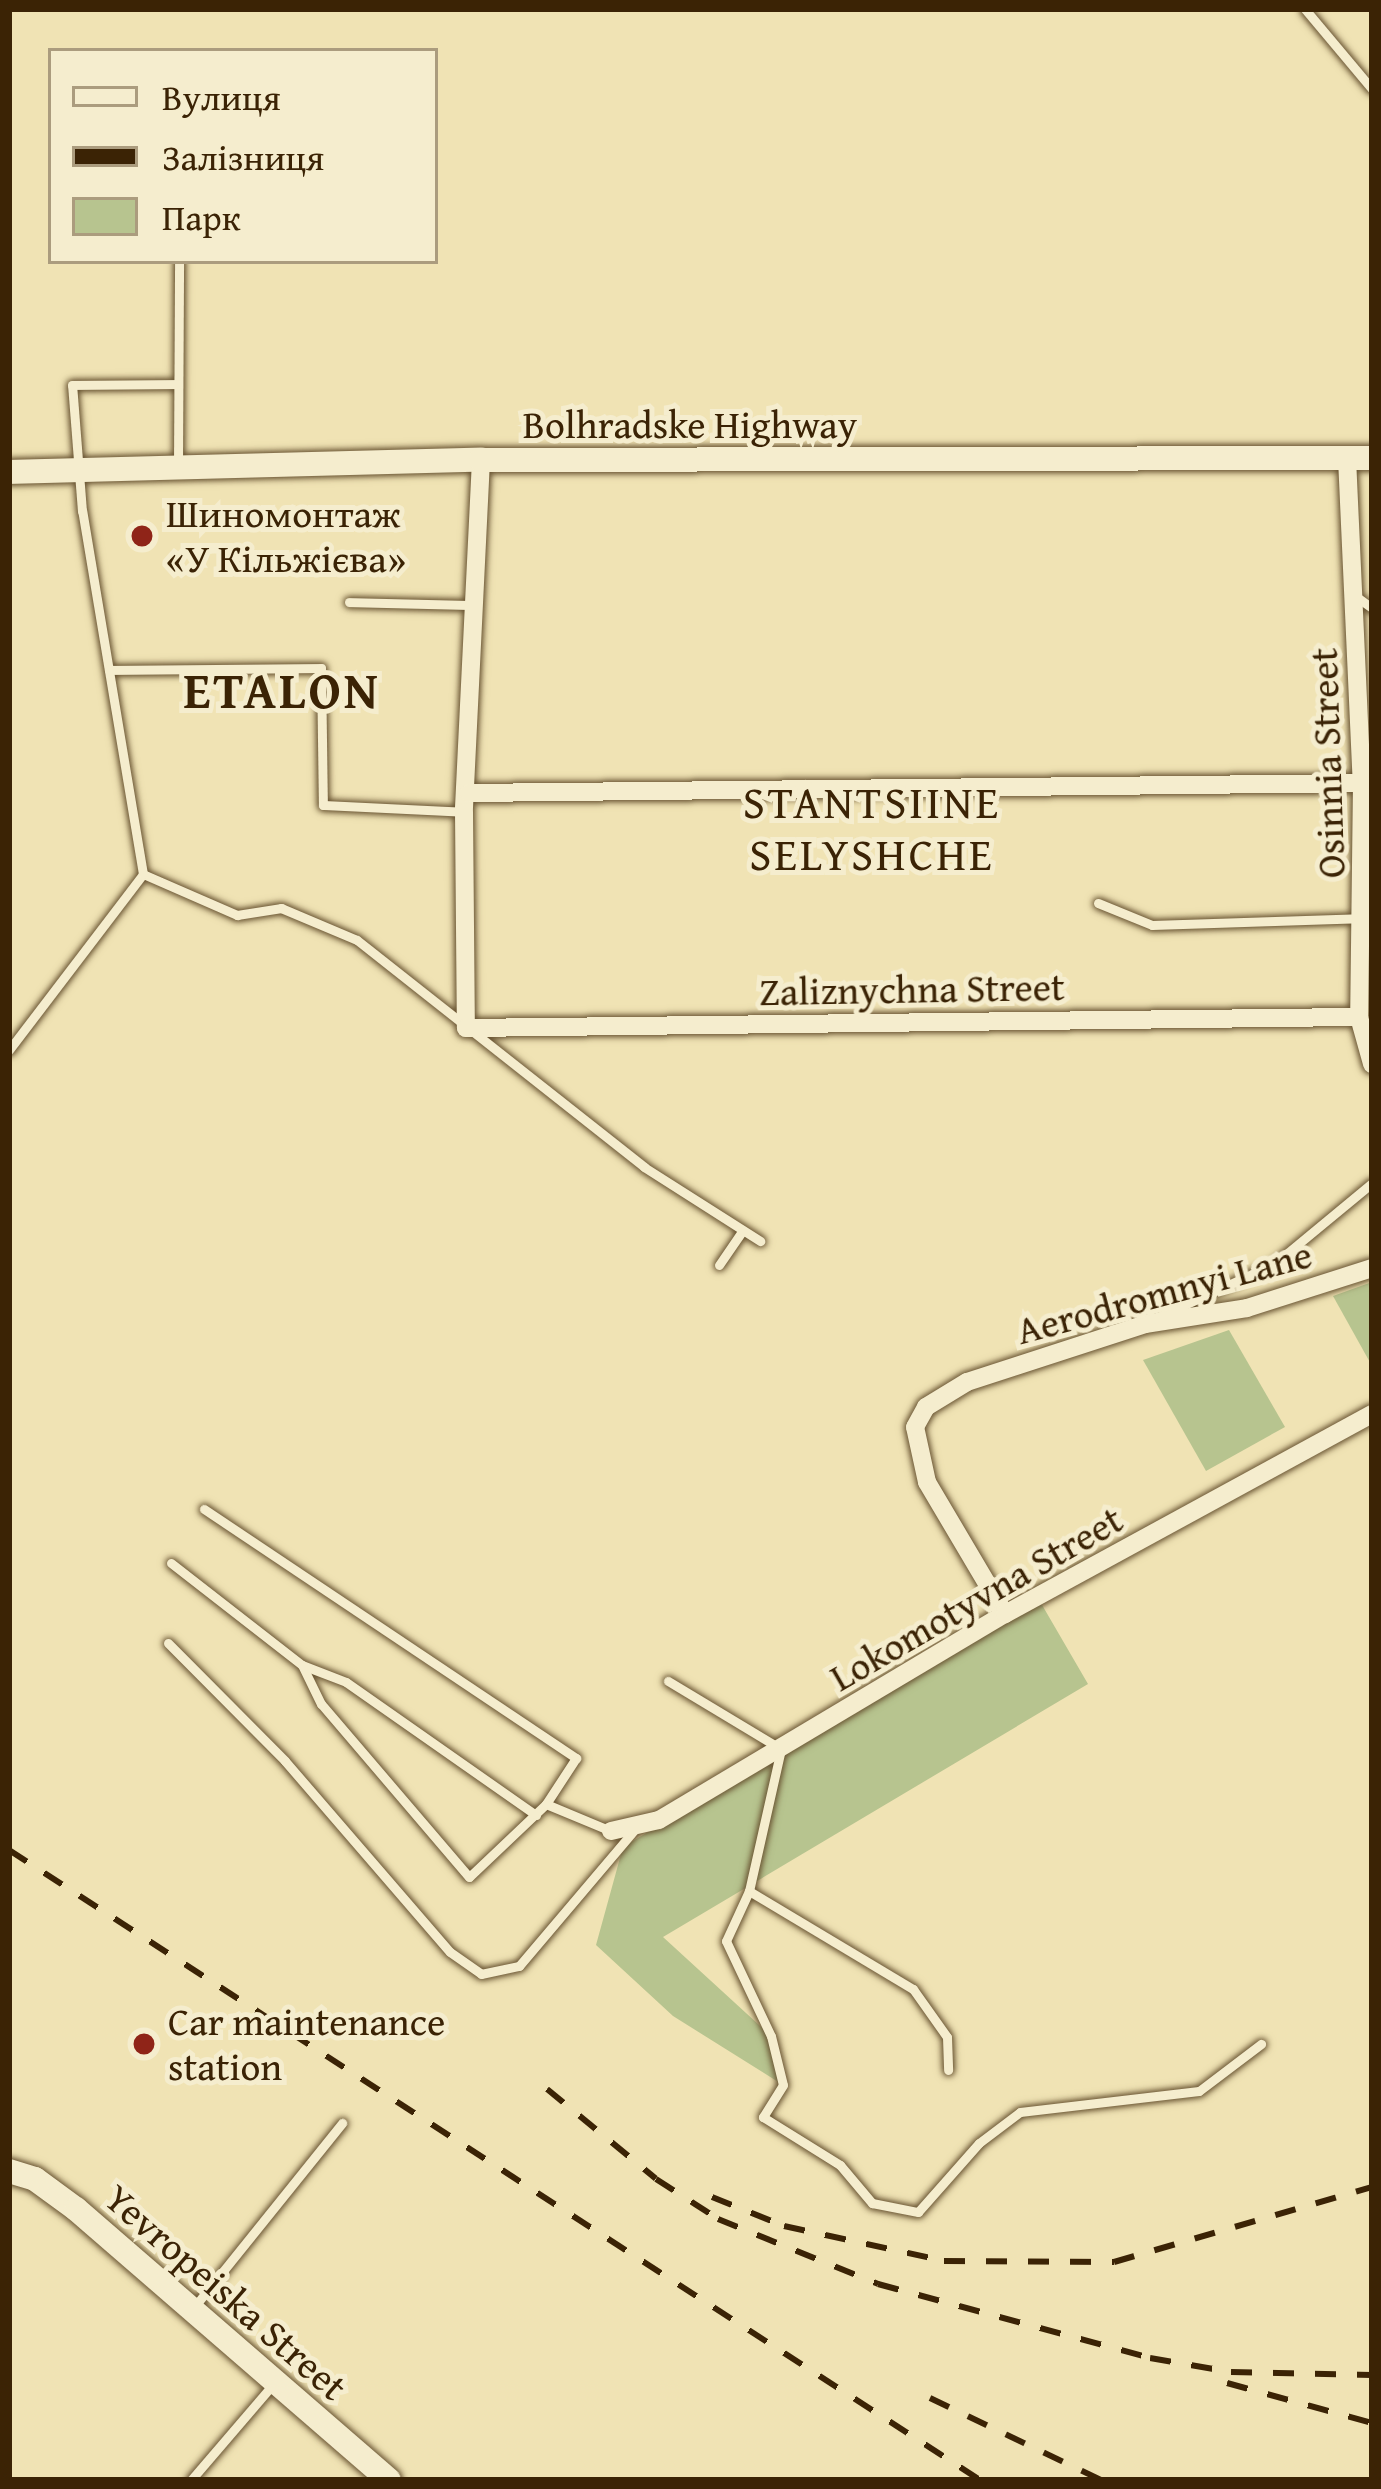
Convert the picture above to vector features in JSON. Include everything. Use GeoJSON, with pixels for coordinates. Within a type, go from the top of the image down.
{"type":"FeatureCollection","features":[{"type":"Feature","properties":{"kind":"main road","name":"Bolhradske Highway"},"geometry":{"type":"LineString","coordinates":[[9,472],[482,460],[1360,458]]}},
{"type":"Feature","properties":{"kind":"main road","name":"Yevropeiska Street"},"geometry":{"type":"LineString","coordinates":[[9,2171],[35,2179],[76,2210],[389,2480]]}},
{"type":"Feature","properties":{"kind":"street","name":"Osinnia Street"},"geometry":{"type":"LineString","coordinates":[[1360,458],[1354,595],[1367,812],[1359,1017],[1372,1064]]}},
{"type":"Feature","properties":{"kind":"street"},"geometry":{"type":"LineString","coordinates":[[466,1028],[467,803],[482,460]]}},
{"type":"Feature","properties":{"kind":"street"},"geometry":{"type":"LineString","coordinates":[[467,803],[1362,783]]}},
{"type":"Feature","properties":{"kind":"street","name":"Zaliznychna Street"},"geometry":{"type":"LineString","coordinates":[[466,1028],[1359,1017]]}},
{"type":"Feature","properties":{"kind":"street","name":"Aerodromnyi Lane"},"geometry":{"type":"LineString","coordinates":[[1005,1614],[940,1512],[915,1427],[926,1408],[967,1382],[1145,1324],[1247,1307],[1372,1268]]}},
{"type":"Feature","properties":{"kind":"street","name":"Lokomotyvna Street"},"geometry":{"type":"LineString","coordinates":[[611,1831],[636,1827],[781,1749],[1005,1614],[1372,1414]]}},
{"type":"Feature","properties":{"kind":"lane"},"geometry":{"type":"LineString","coordinates":[[1305,9],[1372,89]]}},
{"type":"Feature","properties":{"kind":"lane"},"geometry":{"type":"LineString","coordinates":[[178,466],[179,264]]}},
{"type":"Feature","properties":{"kind":"lane"},"geometry":{"type":"LineString","coordinates":[[9,1050],[143,874],[78,471],[72,385],[178,384]]}},
{"type":"Feature","properties":{"kind":"lane"},"geometry":{"type":"LineString","coordinates":[[1354,595],[1372,608]]}},
{"type":"Feature","properties":{"kind":"lane"},"geometry":{"type":"LineString","coordinates":[[349,602],[476,605]]}},
{"type":"Feature","properties":{"kind":"lane"},"geometry":{"type":"LineString","coordinates":[[109,670],[321,668],[323,805],[467,803]]}},
{"type":"Feature","properties":{"kind":"lane"},"geometry":{"type":"LineString","coordinates":[[143,874],[237,915],[281,908],[357,940],[423,985],[466,1028],[644,1167],[760,1240]]}},
{"type":"Feature","properties":{"kind":"lane"},"geometry":{"type":"LineString","coordinates":[[1098,904],[1152,925],[1365,918]]}},
{"type":"Feature","properties":{"kind":"lane"},"geometry":{"type":"LineString","coordinates":[[1145,1324],[1274,1264],[1372,1184]]}},
{"type":"Feature","properties":{"kind":"lane"},"geometry":{"type":"LineString","coordinates":[[719,1265],[743,1230]]}},
{"type":"Feature","properties":{"kind":"lane"},"geometry":{"type":"LineString","coordinates":[[204,1509],[575,1758],[546,1804],[469,1877],[321,1704],[302,1665]]}},
{"type":"Feature","properties":{"kind":"lane"},"geometry":{"type":"LineString","coordinates":[[171,1563],[302,1665],[346,1682],[536,1815]]}},
{"type":"Feature","properties":{"kind":"lane"},"geometry":{"type":"LineString","coordinates":[[168,1643],[285,1761],[450,1952],[481,1974],[519,1966],[636,1827]]}},
{"type":"Feature","properties":{"kind":"lane"},"geometry":{"type":"LineString","coordinates":[[668,1681],[781,1749],[749,1891],[726,1941],[771,2036],[783,2085],[763,2117],[840,2165],[872,2203],[918,2212],[979,2144],[1020,2111],[1199,2090],[1261,2044]]}},
{"type":"Feature","properties":{"kind":"lane"},"geometry":{"type":"LineString","coordinates":[[546,1804],[611,1831]]}},
{"type":"Feature","properties":{"kind":"lane"},"geometry":{"type":"LineString","coordinates":[[749,1891],[913,1989],[947,2037],[948,2070]]}},
{"type":"Feature","properties":{"kind":"lane"},"geometry":{"type":"LineString","coordinates":[[191,2310],[342,2123]]}},
{"type":"Feature","properties":{"kind":"lane"},"geometry":{"type":"LineString","coordinates":[[191,2480],[275,2382]]}},
{"type":"Feature","properties":{"kind":"green space"},"geometry":{"type":"Polygon","coordinates":[[[1372,1282],[1372,1366],[1333,1296],[1372,1282]]]}},
{"type":"Feature","properties":{"kind":"green space"},"geometry":{"type":"Polygon","coordinates":[[[1229,1330],[1285,1427],[1206,1471],[1143,1360],[1229,1330]]]}},
{"type":"Feature","properties":{"kind":"green space"},"geometry":{"type":"Polygon","coordinates":[[[1038,1598],[1088,1684],[663,1937],[771,2036],[783,2085],[673,2016],[596,1945],[623,1847],[1038,1598]]]}},
{"type":"Feature","properties":{"kind":"railway"},"geometry":{"type":"LineString","coordinates":[[9,1850],[980,2480]]}},
{"type":"Feature","properties":{"kind":"railway"},"geometry":{"type":"LineString","coordinates":[[547,2089],[656,2179],[718,2219],[878,2284],[1150,2358],[1231,2372],[1372,2375]]}},
{"type":"Feature","properties":{"kind":"railway"},"geometry":{"type":"LineString","coordinates":[[712,2197],[784,2226],[944,2261],[1114,2262],[1372,2187]]}},
{"type":"Feature","properties":{"kind":"railway"},"geometry":{"type":"LineString","coordinates":[[1227,2383],[1372,2423]]}},
{"type":"Feature","properties":{"kind":"railway"},"geometry":{"type":"LineString","coordinates":[[930,2398],[1101,2480]]}},
{"type":"Feature","properties":{"kind":"place","name":"Шиномонтаж «У Кільжієва»"},"geometry":{"type":"Point","coordinates":[142,536]}},
{"type":"Feature","properties":{"kind":"place","name":"Car maintenance station"},"geometry":{"type":"Point","coordinates":[144,2044]}},
{"type":"Feature","properties":{"kind":"district","name":"ETALON"},"geometry":{"type":"Point","coordinates":[282,690]}},
{"type":"Feature","properties":{"kind":"district","name":"STANTSIINE SELYSHCHE"},"geometry":{"type":"Point","coordinates":[872,828]}}]}
